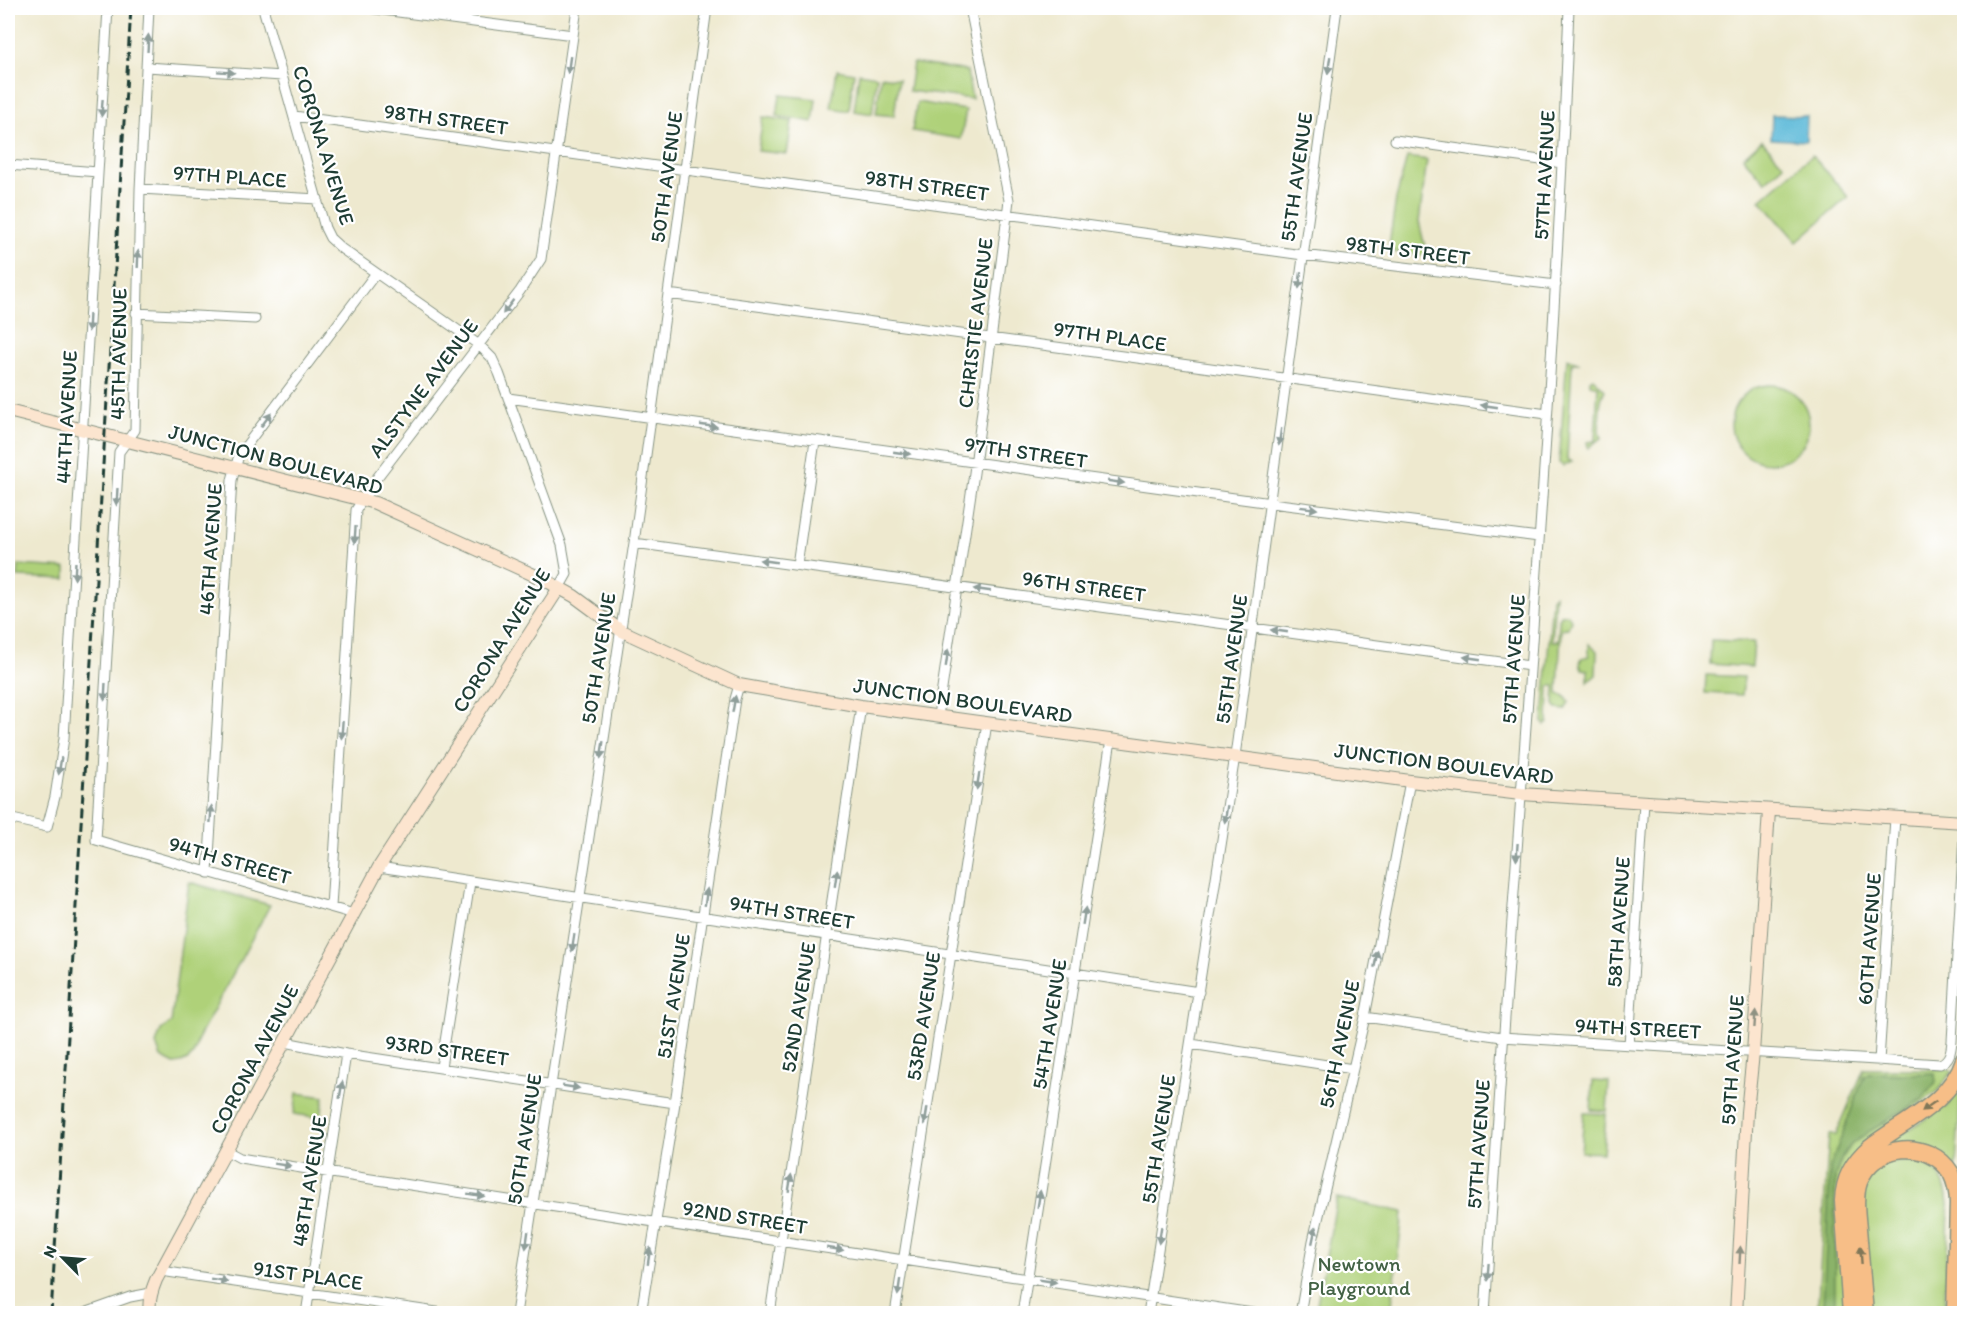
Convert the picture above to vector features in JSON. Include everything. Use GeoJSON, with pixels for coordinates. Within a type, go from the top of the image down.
{"type":"FeatureCollection","features":[{"type":"Feature","properties":{"kind":"highway"},"geometry":{"type":"LineString","coordinates":[[1851,1314],[1843,1201],[1849,1172],[1870,1147],[1941,1097],[1954,1082],[1965,1060]]}},
{"type":"Feature","properties":{"kind":"highway"},"geometry":{"type":"LineString","coordinates":[[1865,1314],[1858,1183],[1866,1169],[1880,1156],[1897,1149],[1916,1150],[1933,1156],[1950,1173],[1958,1196],[1955,1314]]}},
{"type":"Feature","properties":{"kind":"highway"},"geometry":{"type":"LineString","coordinates":[[1957,1266],[1965,1205]]}},
{"type":"Feature","properties":{"kind":"main road","name":"JUNCTION BOULEVARD"},"geometry":{"type":"LineString","coordinates":[[8,411],[375,503],[545,580],[621,630],[739,685],[861,706],[1521,794],[1965,822]]}},
{"type":"Feature","properties":{"kind":"main road","name":"CORONA AVENUE"},"geometry":{"type":"LineString","coordinates":[[150,1314],[151,1293],[161,1271],[379,867],[559,588]]}},
{"type":"Feature","properties":{"kind":"main road","name":"59TH AVENUE"},"geometry":{"type":"LineString","coordinates":[[1736,1314],[1747,1112],[1769,811]]}},
{"type":"Feature","properties":{"kind":"street","name":"44TH AVENUE"},"geometry":{"type":"LineString","coordinates":[[8,818],[47,827],[56,797],[64,738],[108,8]]}},
{"type":"Feature","properties":{"kind":"street","name":"45TH AVENUE"},"geometry":{"type":"LineString","coordinates":[[96,840],[119,452],[135,430],[140,189],[149,8]]}},
{"type":"Feature","properties":{"kind":"street","name":"CORONA AVENUE"},"geometry":{"type":"LineString","coordinates":[[263,8],[330,238],[479,345],[492,358],[562,545],[567,574],[559,588]]}},
{"type":"Feature","properties":{"kind":"street"},"geometry":{"type":"LineString","coordinates":[[368,8],[573,35]]}},
{"type":"Feature","properties":{"kind":"street","name":"ALSTYNE AVENUE"},"geometry":{"type":"LineString","coordinates":[[331,907],[356,510],[376,479],[535,271],[541,259],[577,8]]}},
{"type":"Feature","properties":{"kind":"street","name":"50TH AVENUE"},"geometry":{"type":"LineString","coordinates":[[516,1314],[634,543],[707,8]]}},
{"type":"Feature","properties":{"kind":"street","name":"CHRISTIE AVENUE"},"geometry":{"type":"LineString","coordinates":[[938,716],[975,463],[1009,200],[970,8]]}},
{"type":"Feature","properties":{"kind":"street","name":"55TH AVENUE"},"geometry":{"type":"LineString","coordinates":[[1148,1314],[1235,756],[1337,8]]}},
{"type":"Feature","properties":{"kind":"street","name":"57TH AVENUE"},"geometry":{"type":"LineString","coordinates":[[1485,1314],[1502,1037],[1556,285],[1569,8]]}},
{"type":"Feature","properties":{"kind":"street"},"geometry":{"type":"LineString","coordinates":[[147,67],[282,76]]}},
{"type":"Feature","properties":{"kind":"street","name":"98TH STREET"},"geometry":{"type":"LineString","coordinates":[[294,116],[1304,255],[1556,285]]}},
{"type":"Feature","properties":{"kind":"street"},"geometry":{"type":"LineString","coordinates":[[1395,140],[1562,163]]}},
{"type":"Feature","properties":{"kind":"street"},"geometry":{"type":"LineString","coordinates":[[8,165],[98,172]]}},
{"type":"Feature","properties":{"kind":"street","name":"97TH PLACE"},"geometry":{"type":"LineString","coordinates":[[140,189],[318,199]]}},
{"type":"Feature","properties":{"kind":"street","name":"46TH AVENUE"},"geometry":{"type":"LineString","coordinates":[[208,873],[232,480],[235,467],[239,455],[376,273]]}},
{"type":"Feature","properties":{"kind":"street","name":"97TH PLACE"},"geometry":{"type":"LineString","coordinates":[[668,294],[1547,414]]}},
{"type":"Feature","properties":{"kind":"street"},"geometry":{"type":"LineString","coordinates":[[136,313],[255,319]]}},
{"type":"Feature","properties":{"kind":"street","name":"97TH STREET"},"geometry":{"type":"LineString","coordinates":[[508,398],[1270,503],[1539,537]]}},
{"type":"Feature","properties":{"kind":"street"},"geometry":{"type":"LineString","coordinates":[[797,565],[815,441]]}},
{"type":"Feature","properties":{"kind":"street","name":"96TH STREET"},"geometry":{"type":"LineString","coordinates":[[634,543],[1530,666]]}},
{"type":"Feature","properties":{"kind":"street","name":"51ST AVENUE"},"geometry":{"type":"LineString","coordinates":[[640,1314],[739,685]]}},
{"type":"Feature","properties":{"kind":"street","name":"52ND AVENUE"},"geometry":{"type":"LineString","coordinates":[[770,1314],[861,706]]}},
{"type":"Feature","properties":{"kind":"street","name":"53RD AVENUE"},"geometry":{"type":"LineString","coordinates":[[895,1314],[987,723]]}},
{"type":"Feature","properties":{"kind":"street","name":"54TH AVENUE"},"geometry":{"type":"LineString","coordinates":[[1022,1314],[1111,740]]}},
{"type":"Feature","properties":{"kind":"street","name":"56TH AVENUE"},"geometry":{"type":"LineString","coordinates":[[1300,1314],[1313,1240],[1365,1017],[1410,781]]}},
{"type":"Feature","properties":{"kind":"street","name":"58TH AVENUE"},"geometry":{"type":"LineString","coordinates":[[1629,1045],[1644,802]]}},
{"type":"Feature","properties":{"kind":"street","name":"60TH AVENUE"},"geometry":{"type":"LineString","coordinates":[[1879,1061],[1894,818]]}},
{"type":"Feature","properties":{"kind":"street","name":"94TH STREET"},"geometry":{"type":"LineString","coordinates":[[1365,1017],[1502,1037],[1879,1061],[1937,1064],[1945,1062],[1950,1055],[1952,1041],[1965,835]]}},
{"type":"Feature","properties":{"kind":"street","name":"94TH STREET"},"geometry":{"type":"LineString","coordinates":[[96,840],[354,914]]}},
{"type":"Feature","properties":{"kind":"street","name":"94TH STREET"},"geometry":{"type":"LineString","coordinates":[[379,867],[1199,992]]}},
{"type":"Feature","properties":{"kind":"street"},"geometry":{"type":"LineString","coordinates":[[441,1067],[470,882]]}},
{"type":"Feature","properties":{"kind":"street","name":"93RD STREET"},"geometry":{"type":"LineString","coordinates":[[285,1042],[346,1054],[675,1103]]}},
{"type":"Feature","properties":{"kind":"street"},"geometry":{"type":"LineString","coordinates":[[1191,1044],[1353,1069]]}},
{"type":"Feature","properties":{"kind":"street","name":"48TH AVENUE"},"geometry":{"type":"LineString","coordinates":[[306,1314],[346,1054]]}},
{"type":"Feature","properties":{"kind":"street","name":"92ND STREET"},"geometry":{"type":"LineString","coordinates":[[227,1151],[240,1158],[328,1172],[1259,1314]]}},
{"type":"Feature","properties":{"kind":"street","name":"91ST PLACE"},"geometry":{"type":"LineString","coordinates":[[161,1271],[450,1314]]}},
{"type":"Feature","properties":{"kind":"street"},"geometry":{"type":"LineString","coordinates":[[82,1314],[130,1297],[151,1293]]}},
{"type":"Feature","properties":{"kind":"green space"},"geometry":{"type":"Polygon","coordinates":[[[913,63],[967,71],[972,99],[909,91],[913,63]]]}},
{"type":"Feature","properties":{"kind":"green space"},"geometry":{"type":"Polygon","coordinates":[[[837,70],[854,73],[849,111],[831,108],[837,70]]]}},
{"type":"Feature","properties":{"kind":"green space"},"geometry":{"type":"Polygon","coordinates":[[[859,73],[877,76],[872,114],[854,111],[859,73]]]}},
{"type":"Feature","properties":{"kind":"green space"},"geometry":{"type":"Polygon","coordinates":[[[881,76],[899,79],[894,116],[876,114],[881,76]]]}},
{"type":"Feature","properties":{"kind":"green space"},"geometry":{"type":"Polygon","coordinates":[[[780,95],[816,99],[813,122],[777,116],[780,95]]]}},
{"type":"Feature","properties":{"kind":"green space"},"geometry":{"type":"Polygon","coordinates":[[[917,102],[966,110],[961,139],[912,131],[917,102]]]}},
{"type":"Feature","properties":{"kind":"green space"},"geometry":{"type":"Polygon","coordinates":[[[763,117],[792,121],[787,154],[758,151],[763,117]]]}},
{"type":"Feature","properties":{"kind":"green space"},"geometry":{"type":"Polygon","coordinates":[[[1762,140],[1784,165],[1765,182],[1743,157],[1762,140]]]}},
{"type":"Feature","properties":{"kind":"green space"},"geometry":{"type":"Polygon","coordinates":[[[1812,155],[1848,197],[1797,242],[1760,200],[1812,155]]]}},
{"type":"Feature","properties":{"kind":"green space"},"geometry":{"type":"Polygon","coordinates":[[[1407,157],[1427,160],[1419,222],[1427,256],[1388,251],[1396,199],[1407,157]]]}},
{"type":"Feature","properties":{"kind":"green space"},"geometry":{"type":"Polygon","coordinates":[[[1567,358],[1580,363],[1572,363],[1567,459],[1572,462],[1563,466],[1559,463],[1567,358]]]}},
{"type":"Feature","properties":{"kind":"green space"},"geometry":{"type":"Polygon","coordinates":[[[1593,378],[1605,390],[1600,411],[1599,433],[1602,437],[1588,448],[1587,442],[1595,441],[1598,386],[1590,384],[1593,378]]]}},
{"type":"Feature","properties":{"kind":"green space"},"geometry":{"type":"Polygon","coordinates":[[[1770,385],[1785,388],[1797,397],[1806,409],[1809,424],[1806,439],[1797,451],[1785,460],[1770,463],[1755,460],[1743,451],[1734,439],[1731,424],[1734,409],[1743,397],[1755,388],[1770,385]]]}},
{"type":"Feature","properties":{"kind":"green space"},"geometry":{"type":"Polygon","coordinates":[[[19,565],[66,568],[66,579],[18,577],[19,565]]]}},
{"type":"Feature","properties":{"kind":"green space"},"geometry":{"type":"Polygon","coordinates":[[[1555,595],[1552,641],[1558,641],[1561,615],[1568,614],[1571,620],[1568,628],[1561,629],[1558,690],[1558,694],[1565,696],[1569,702],[1565,710],[1557,709],[1554,704],[1555,686],[1549,686],[1548,723],[1545,725],[1543,722],[1552,598],[1555,595]]]}},
{"type":"Feature","properties":{"kind":"green space"},"geometry":{"type":"Polygon","coordinates":[[[1711,640],[1754,642],[1752,667],[1710,664],[1711,640]]]}},
{"type":"Feature","properties":{"kind":"green space"},"geometry":{"type":"Polygon","coordinates":[[[1589,644],[1597,651],[1596,675],[1588,682],[1588,670],[1582,669],[1580,665],[1581,658],[1589,656],[1589,644]]]}},
{"type":"Feature","properties":{"kind":"green space"},"geometry":{"type":"Polygon","coordinates":[[[1706,675],[1744,677],[1742,695],[1705,693],[1706,675]]]}},
{"type":"Feature","properties":{"kind":"green space"},"geometry":{"type":"Polygon","coordinates":[[[189,882],[270,905],[197,1041],[193,1055],[183,1062],[174,1064],[161,1057],[156,1044],[161,1030],[171,1023],[189,882]]]}},
{"type":"Feature","properties":{"kind":"green space"},"geometry":{"type":"Polygon","coordinates":[[[1864,1069],[1949,1069],[1953,1071],[1938,1091],[1861,1145],[1843,1313],[1821,1313],[1818,1305],[1829,1135],[1836,1135],[1864,1069]]]}},
{"type":"Feature","properties":{"kind":"green space"},"geometry":{"type":"Polygon","coordinates":[[[1868,1073],[1935,1073],[1936,1082],[1922,1099],[1870,1131],[1852,1144],[1843,1155],[1835,1177],[1835,1303],[1837,1313],[1826,1313],[1823,1305],[1830,1167],[1864,1076],[1868,1073]]]}},
{"type":"Feature","properties":{"kind":"green space"},"geometry":{"type":"Polygon","coordinates":[[[1593,1081],[1609,1082],[1607,1111],[1591,1110],[1593,1081]]]}},
{"type":"Feature","properties":{"kind":"green space"},"geometry":{"type":"Polygon","coordinates":[[[1957,1087],[1961,1088],[1956,1166],[1887,1146],[1887,1143],[1950,1104],[1949,1096],[1957,1087]]]}},
{"type":"Feature","properties":{"kind":"green space"},"geometry":{"type":"Polygon","coordinates":[[[297,1093],[324,1097],[321,1118],[294,1114],[297,1093]]]}},
{"type":"Feature","properties":{"kind":"green space"},"geometry":{"type":"Polygon","coordinates":[[[1584,1113],[1606,1114],[1603,1153],[1581,1152],[1584,1113]]]}},
{"type":"Feature","properties":{"kind":"green space"},"geometry":{"type":"Polygon","coordinates":[[[1894,1158],[1895,1162],[1915,1162],[1930,1167],[1940,1176],[1945,1189],[1949,1220],[1946,1313],[1870,1313],[1862,1188],[1872,1170],[1894,1158]]]}},
{"type":"Feature","properties":{"kind":"green space","name":"Newtown Playground"},"geometry":{"type":"Polygon","coordinates":[[[1337,1198],[1403,1212],[1391,1313],[1344,1313],[1316,1309],[1337,1198]]]}},
{"type":"Feature","properties":{"kind":"water"},"geometry":{"type":"Polygon","coordinates":[[[1772,115],[1807,116],[1806,141],[1771,139],[1772,115]]]}},
{"type":"Feature","properties":{"kind":"railway"},"geometry":{"type":"LineString","coordinates":[[51,1314],[131,8]]}}]}
